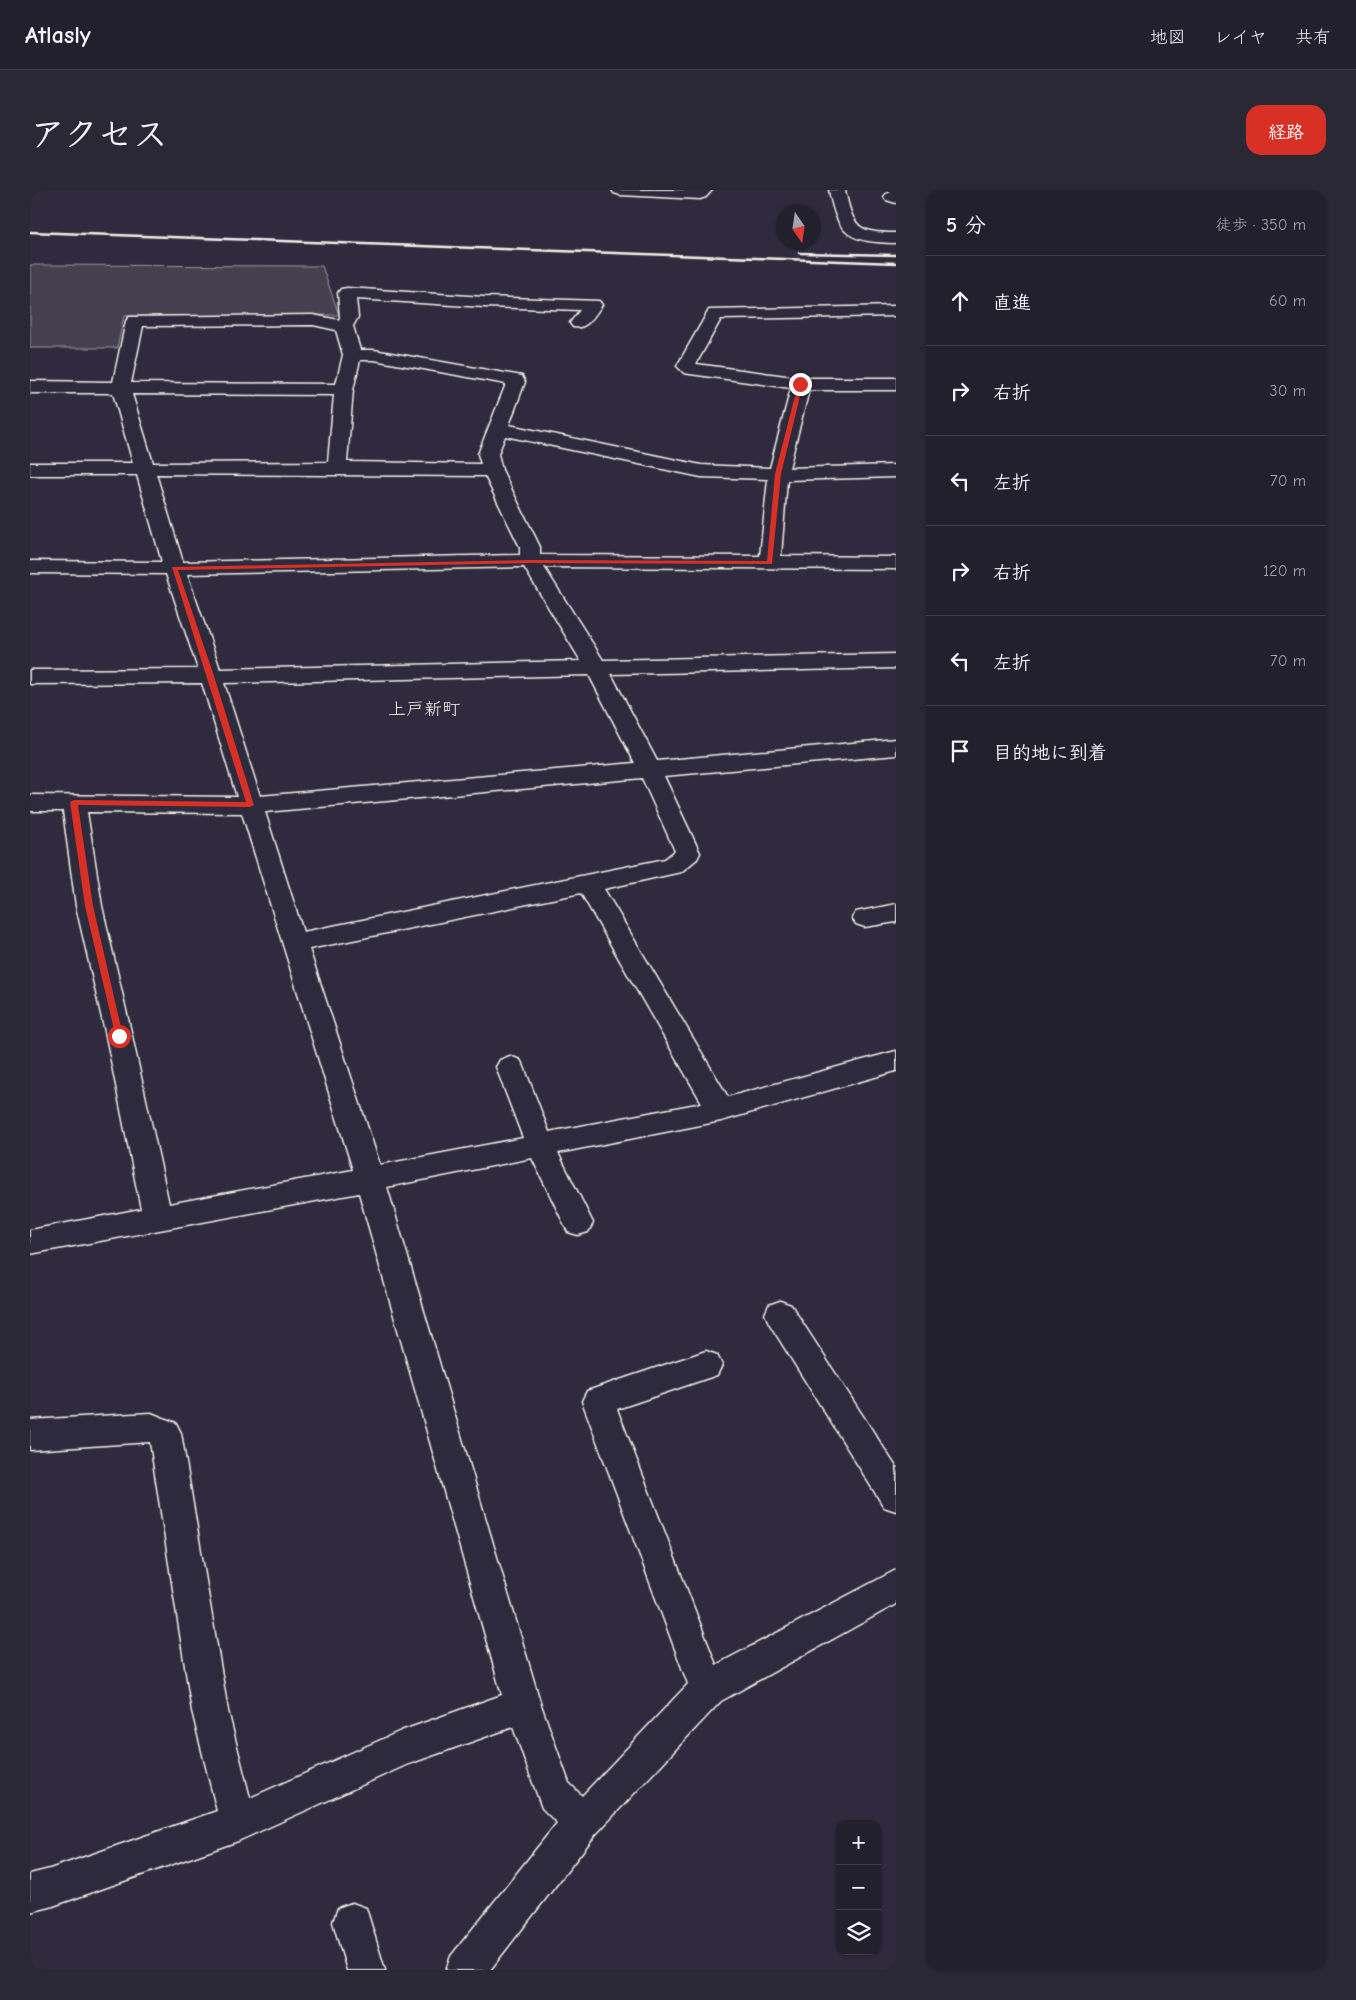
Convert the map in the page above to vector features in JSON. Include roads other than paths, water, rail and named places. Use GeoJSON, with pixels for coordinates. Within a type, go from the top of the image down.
{"type":"FeatureCollection","features":[{"type":"Feature","properties":{"kind":"street"},"geometry":{"type":"LineString","coordinates":[[620,190],[700,194],[704,190]]}},
{"type":"Feature","properties":{"kind":"street"},"geometry":{"type":"LineString","coordinates":[[837,190],[845,221],[854,231],[879,238],[896,238]]}},
{"type":"Feature","properties":{"kind":"street"},"geometry":{"type":"LineString","coordinates":[[337,468],[344,390],[352,355],[344,326],[349,317],[348,293],[484,302],[593,305],[579,323]]}},
{"type":"Feature","properties":{"kind":"street"},"geometry":{"type":"LineString","coordinates":[[896,311],[715,314],[686,366],[690,369],[800,384],[896,384]]}},
{"type":"Feature","properties":{"kind":"street"},"geometry":{"type":"LineString","coordinates":[[344,326],[313,320],[135,321],[121,388],[174,568],[211,676],[250,805],[370,1179],[523,1705],[555,1795],[582,1822]]}},
{"type":"Feature","properties":{"kind":"street"},"geometry":{"type":"LineString","coordinates":[[294,943],[672,866],[688,853],[649,768],[596,667],[530,561],[530,547],[492,470],[488,454],[516,382],[514,380],[374,355],[352,355]]}},
{"type":"Feature","properties":{"kind":"street"},"geometry":{"type":"LineString","coordinates":[[770,562],[778,474],[800,384]]}},
{"type":"Feature","properties":{"kind":"street"},"geometry":{"type":"LineString","coordinates":[[30,387],[344,390]]}},
{"type":"Feature","properties":{"kind":"street"},"geometry":{"type":"LineString","coordinates":[[499,429],[700,471],[778,474],[896,471]]}},
{"type":"Feature","properties":{"kind":"street"},"geometry":{"type":"LineString","coordinates":[[30,469],[337,468],[492,470]]}},
{"type":"Feature","properties":{"kind":"street"},"geometry":{"type":"LineString","coordinates":[[30,567],[174,568],[530,561],[896,563]]}},
{"type":"Feature","properties":{"kind":"street"},"geometry":{"type":"LineString","coordinates":[[30,677],[211,676],[896,661]]}},
{"type":"Feature","properties":{"kind":"street"},"geometry":{"type":"LineString","coordinates":[[30,803],[250,805],[896,747]]}},
{"type":"Feature","properties":{"kind":"street"},"geometry":{"type":"LineString","coordinates":[[74,802],[89,906],[119,1036],[157,1218]]}},
{"type":"Feature","properties":{"kind":"street"},"geometry":{"type":"LineString","coordinates":[[588,883],[720,1110]]}},
{"type":"Feature","properties":{"kind":"street"},"geometry":{"type":"LineString","coordinates":[[865,918],[896,913]]}},
{"type":"Feature","properties":{"kind":"street"},"geometry":{"type":"LineString","coordinates":[[30,1242],[370,1179],[720,1110],[896,1061]]}},
{"type":"Feature","properties":{"kind":"street"},"geometry":{"type":"LineString","coordinates":[[510,1067],[540,1145],[578,1223]]}},
{"type":"Feature","properties":{"kind":"street"},"geometry":{"type":"LineString","coordinates":[[780,1314],[896,1496]]}},
{"type":"Feature","properties":{"kind":"street"},"geometry":{"type":"LineString","coordinates":[[706,1365],[598,1401],[708,1689]]}},
{"type":"Feature","properties":{"kind":"street"},"geometry":{"type":"LineString","coordinates":[[30,1435],[151,1427],[165,1433],[210,1711],[238,1822]]}},
{"type":"Feature","properties":{"kind":"street"},"geometry":{"type":"LineString","coordinates":[[465,1970],[582,1822],[708,1689],[896,1586]]}},
{"type":"Feature","properties":{"kind":"street"},"geometry":{"type":"LineString","coordinates":[[30,1893],[50,1888],[238,1822],[401,1749],[523,1705]]}},
{"type":"Feature","properties":{"kind":"street"},"geometry":{"type":"LineString","coordinates":[[352,1922],[366,1970]]}},
{"type":"Feature","properties":{"kind":"railway"},"geometry":{"type":"LineString","coordinates":[[30,232],[896,263]]}},
{"type":"Feature","properties":{"kind":"railway"},"geometry":{"type":"LineString","coordinates":[[799,253],[896,255]]}},
{"type":"Feature","properties":{"kind":"district","name":"上戸新町"},"geometry":{"type":"Point","coordinates":[424,709]}}]}
